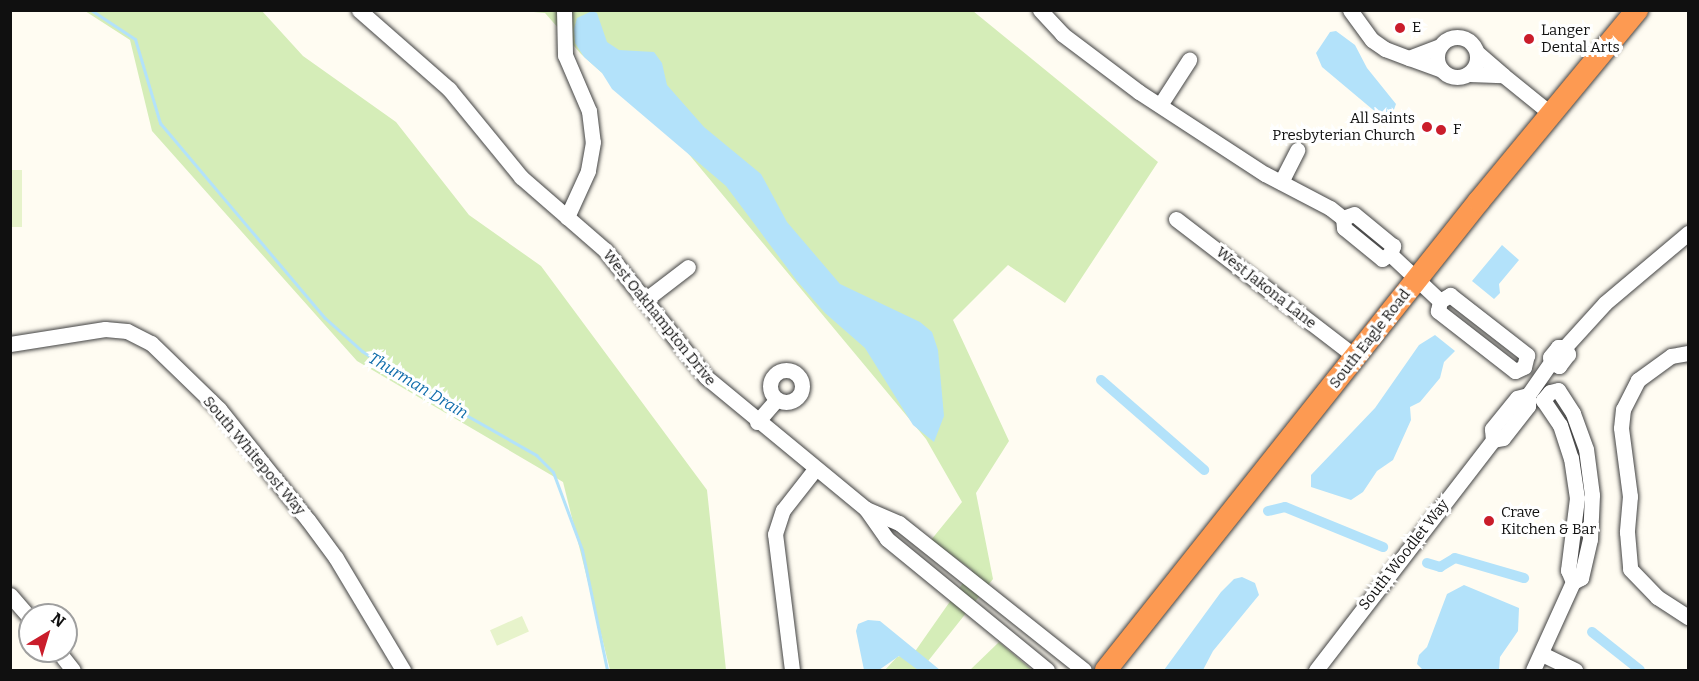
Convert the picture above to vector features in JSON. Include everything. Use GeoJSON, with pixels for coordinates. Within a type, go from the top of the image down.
{"type":"FeatureCollection","features":[{"type":"Feature","properties":{"kind":"highway","name":"South Eagle Road"},"geometry":{"type":"LineString","coordinates":[[1106,670],[1550,113],[1637,10]]}},
{"type":"Feature","properties":{"kind":"street","name":"West Oakhampton Drive"},"geometry":{"type":"LineString","coordinates":[[358,10],[449,89],[521,177],[605,250],[706,377],[757,422],[866,509],[899,523],[1084,670]]}},
{"type":"Feature","properties":{"kind":"street"},"geometry":{"type":"LineString","coordinates":[[564,10],[566,55],[589,111],[593,142],[588,171],[567,217]]}},
{"type":"Feature","properties":{"kind":"street"},"geometry":{"type":"LineString","coordinates":[[1040,10],[1062,34],[1160,105],[1281,182],[1343,218],[1354,214],[1393,246],[1390,254],[1440,301],[1450,295],[1527,355],[1524,367],[1550,392],[1558,390],[1573,413],[1586,449],[1592,495],[1590,539],[1581,578],[1573,582],[1533,670]]}},
{"type":"Feature","properties":{"kind":"street"},"geometry":{"type":"LineString","coordinates":[[1350,10],[1372,40],[1385,49],[1455,77],[1469,74],[1503,75]]}},
{"type":"Feature","properties":{"kind":"street"},"geometry":{"type":"LineString","coordinates":[[1409,58],[1440,46],[1452,37],[1463,37],[1472,43],[1478,53],[1503,75],[1550,113]]}},
{"type":"Feature","properties":{"kind":"street"},"geometry":{"type":"LineString","coordinates":[[1440,46],[1437,61],[1442,70]]}},
{"type":"Feature","properties":{"kind":"street"},"geometry":{"type":"LineString","coordinates":[[1469,74],[1476,65],[1478,53]]}},
{"type":"Feature","properties":{"kind":"street"},"geometry":{"type":"LineString","coordinates":[[1160,105],[1189,60]]}},
{"type":"Feature","properties":{"kind":"street"},"geometry":{"type":"LineString","coordinates":[[1281,182],[1297,150]]}},
{"type":"Feature","properties":{"kind":"street","name":"West Jakona Lane"},"geometry":{"type":"LineString","coordinates":[[1176,219],[1356,357]]}},
{"type":"Feature","properties":{"kind":"street","name":"South Woodlet Way"},"geometry":{"type":"LineString","coordinates":[[1316,670],[1493,440],[1492,429],[1517,398],[1528,394],[1551,362],[1550,357],[1558,347],[1565,347],[1605,303],[1689,233]]}},
{"type":"Feature","properties":{"kind":"street"},"geometry":{"type":"LineString","coordinates":[[645,300],[688,267]]}},
{"type":"Feature","properties":{"kind":"street","name":"South Whitepost Way"},"geometry":{"type":"LineString","coordinates":[[10,344],[105,329],[127,331],[151,343],[219,410],[308,519],[336,558],[404,670]]}},
{"type":"Feature","properties":{"kind":"street"},"geometry":{"type":"LineString","coordinates":[[1688,348],[1671,356],[1638,380],[1623,409],[1621,428],[1630,496],[1627,532],[1630,569],[1657,597],[1689,616]]}},
{"type":"Feature","properties":{"kind":"street"},"geometry":{"type":"LineString","coordinates":[[757,422],[777,399]]}},
{"type":"Feature","properties":{"kind":"street"},"geometry":{"type":"LineString","coordinates":[[792,670],[775,534],[783,510],[815,468]]}},
{"type":"Feature","properties":{"kind":"street","name":"West Oakhampton Drive"},"geometry":{"type":"LineString","coordinates":[[866,509],[887,539],[1047,670]]}},
{"type":"Feature","properties":{"kind":"street"},"geometry":{"type":"LineString","coordinates":[[1542,654],[1575,670]]}},
{"type":"Feature","properties":{"kind":"green space"},"geometry":{"type":"Polygon","coordinates":[[[85,11],[262,11],[303,56],[396,122],[469,215],[541,266],[707,490],[726,670],[610,670],[563,482],[357,361],[152,131],[130,40],[85,11]]]}},
{"type":"Feature","properties":{"kind":"green space"},"geometry":{"type":"Polygon","coordinates":[[[522,11],[973,11],[1158,162],[1065,303],[1008,265],[953,320],[1009,441],[976,493],[993,579],[921,670],[885,670],[897,657],[916,650],[972,570],[931,540],[962,502],[926,439],[677,140],[581,54],[545,13],[522,11]]]}},
{"type":"Feature","properties":{"kind":"green space"},"geometry":{"type":"Polygon","coordinates":[[[11,170],[22,170],[22,227],[11,227],[11,170]]]}},
{"type":"Feature","properties":{"kind":"green space"},"geometry":{"type":"Polygon","coordinates":[[[522,616],[529,632],[497,646],[490,630],[522,616]]]}},
{"type":"Feature","properties":{"kind":"green space"},"geometry":{"type":"Polygon","coordinates":[[[999,642],[1032,670],[970,670],[999,642]]]}},
{"type":"Feature","properties":{"kind":"water"},"geometry":{"type":"Polygon","coordinates":[[[592,11],[597,13],[607,42],[619,50],[654,52],[662,63],[667,85],[704,127],[761,174],[787,222],[840,284],[920,322],[932,332],[938,350],[944,416],[934,442],[913,425],[865,348],[825,313],[797,281],[726,186],[612,89],[602,73],[584,57],[575,43],[574,29],[577,18],[592,11]]]}},
{"type":"Feature","properties":{"kind":"water"},"geometry":{"type":"Polygon","coordinates":[[[1336,31],[1355,45],[1367,68],[1396,104],[1392,115],[1378,114],[1322,67],[1316,53],[1330,32],[1336,31]]]}},
{"type":"Feature","properties":{"kind":"water"},"geometry":{"type":"Polygon","coordinates":[[[1502,245],[1519,260],[1499,284],[1500,293],[1494,299],[1472,281],[1502,245]]]}},
{"type":"Feature","properties":{"kind":"water"},"geometry":{"type":"Polygon","coordinates":[[[1435,335],[1455,351],[1444,362],[1440,378],[1420,402],[1410,407],[1411,420],[1393,460],[1377,471],[1363,492],[1351,500],[1311,487],[1311,475],[1375,408],[1419,345],[1435,335]]]}},
{"type":"Feature","properties":{"kind":"water"},"geometry":{"type":"Polygon","coordinates":[[[1242,577],[1255,583],[1259,595],[1213,651],[1203,670],[1164,670],[1221,592],[1234,579],[1242,577]]]}},
{"type":"Feature","properties":{"kind":"water"},"geometry":{"type":"Polygon","coordinates":[[[1464,585],[1519,608],[1518,631],[1500,657],[1499,670],[1423,670],[1417,664],[1419,655],[1427,647],[1447,594],[1464,585]]]}},
{"type":"Feature","properties":{"kind":"water"},"geometry":{"type":"Polygon","coordinates":[[[868,620],[880,621],[940,670],[918,670],[899,656],[879,670],[864,670],[856,631],[858,624],[868,620]]]}},
{"type":"Feature","properties":{"kind":"waterway","name":"Thurman Drain"},"geometry":{"type":"LineString","coordinates":[[91,10],[135,39],[160,123],[325,318],[362,351],[406,381],[536,455],[553,472],[582,550],[607,670]]}},
{"type":"Feature","properties":{"kind":"waterway"},"geometry":{"type":"LineString","coordinates":[[1101,380],[1204,470]]}},
{"type":"Feature","properties":{"kind":"waterway"},"geometry":{"type":"LineString","coordinates":[[1268,511],[1285,507],[1383,547]]}},
{"type":"Feature","properties":{"kind":"waterway"},"geometry":{"type":"LineString","coordinates":[[1427,563],[1440,567],[1455,558],[1524,578]]}},
{"type":"Feature","properties":{"kind":"waterway"},"geometry":{"type":"LineString","coordinates":[[1592,632],[1640,670]]}},
{"type":"Feature","properties":{"kind":"place","name":"E"},"geometry":{"type":"Point","coordinates":[1400,28]}},
{"type":"Feature","properties":{"kind":"place","name":"Langer Dental Arts"},"geometry":{"type":"Point","coordinates":[1529,39]}},
{"type":"Feature","properties":{"kind":"place","name":"All Saints Presbyterian Church"},"geometry":{"type":"Point","coordinates":[1427,127]}},
{"type":"Feature","properties":{"kind":"place","name":"F"},"geometry":{"type":"Point","coordinates":[1441,130]}},
{"type":"Feature","properties":{"kind":"place","name":"Crave Kitchen & Bar"},"geometry":{"type":"Point","coordinates":[1489,521]}}]}
